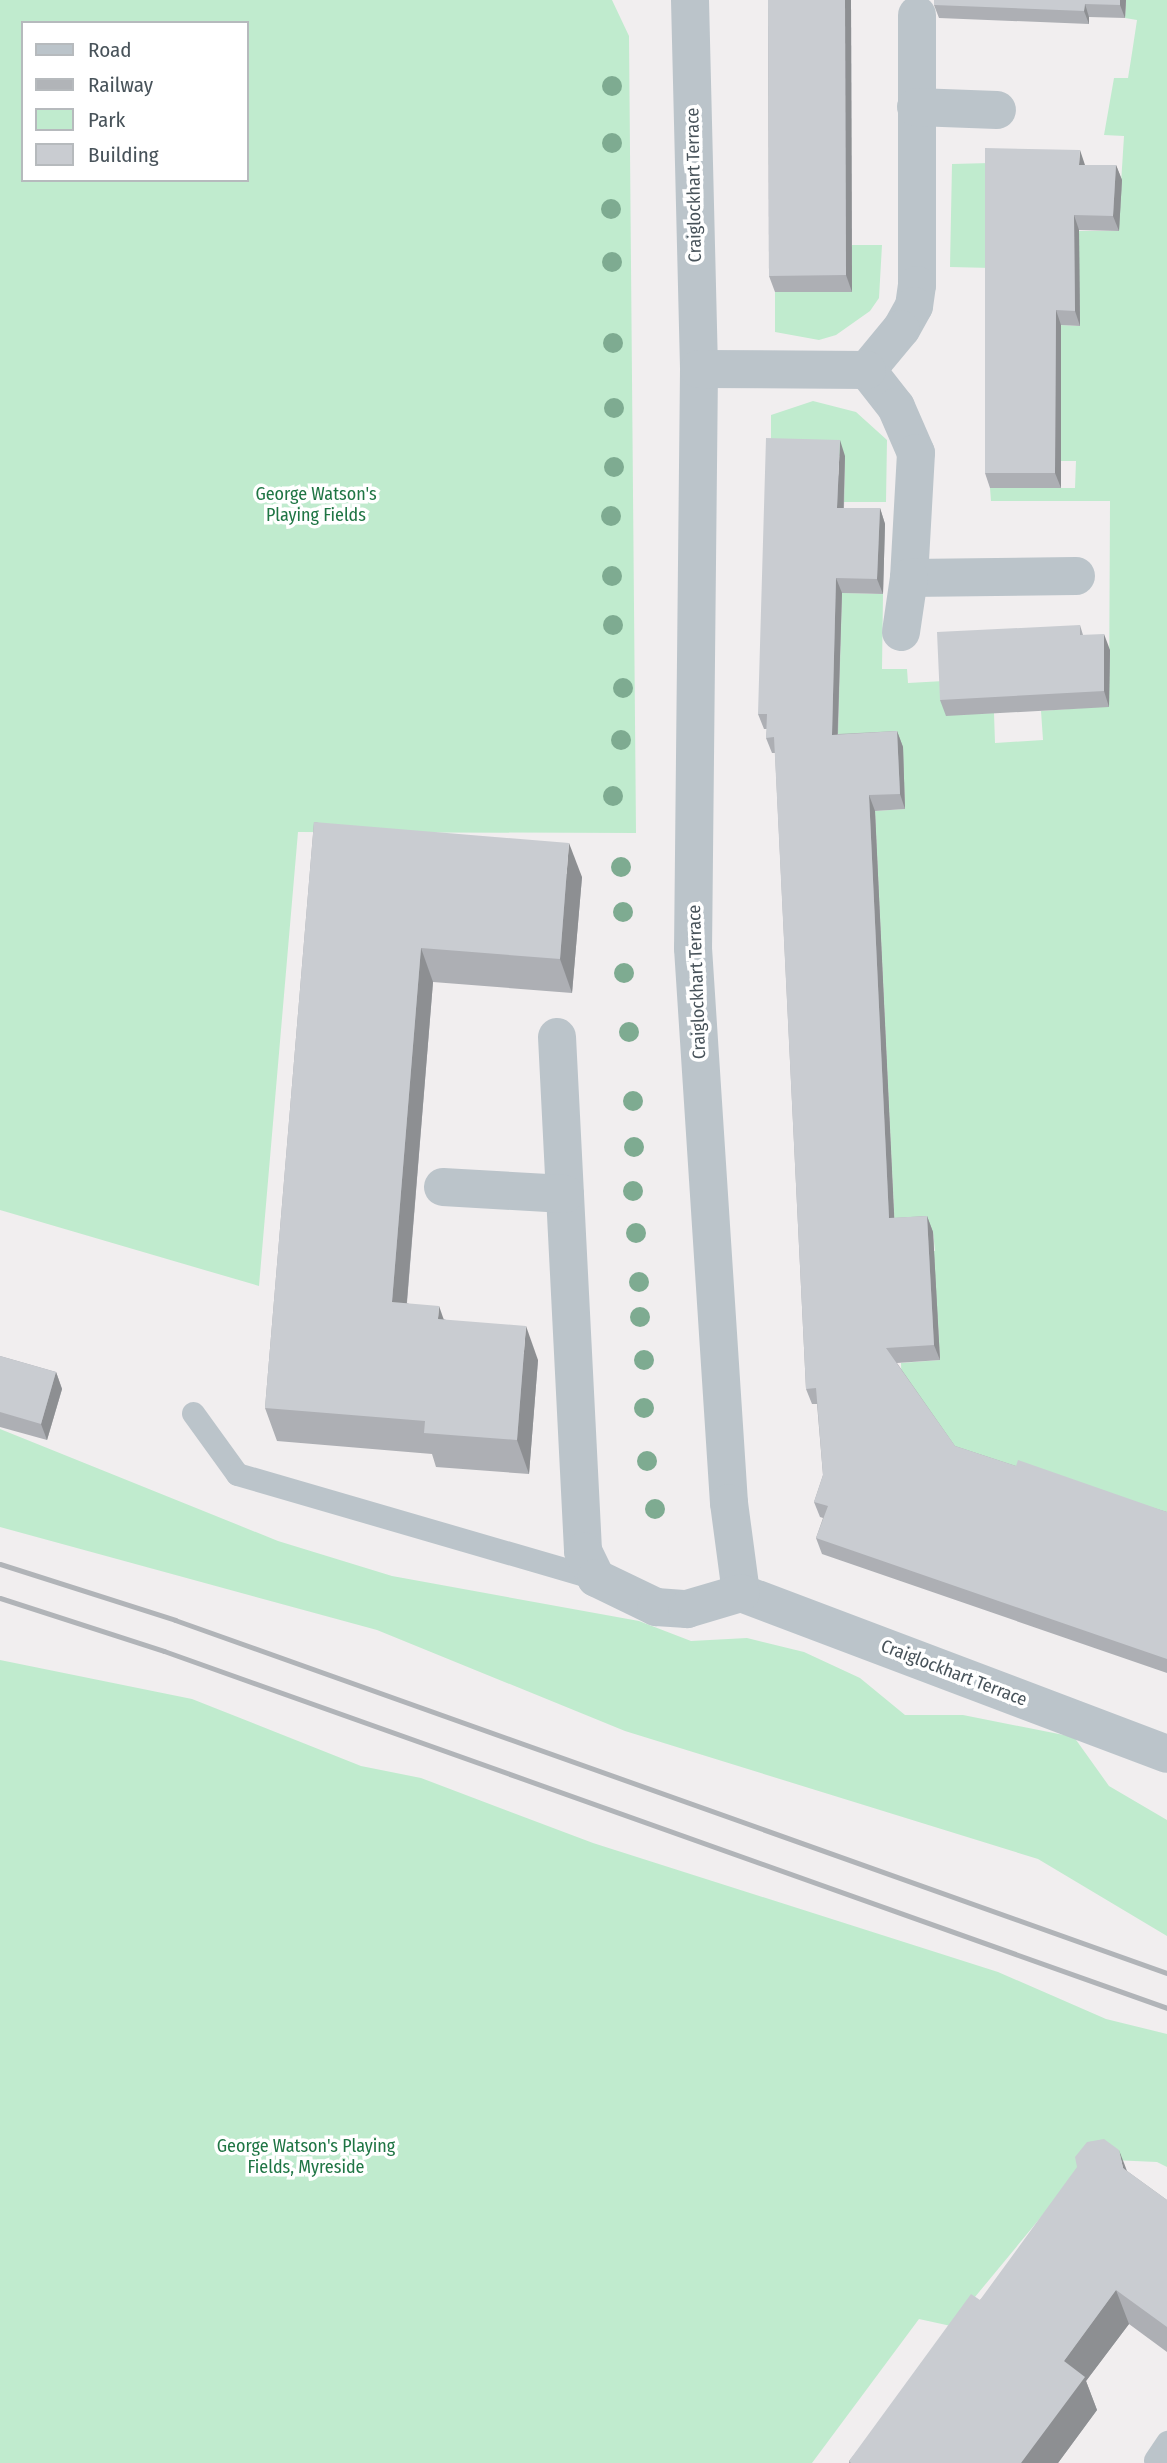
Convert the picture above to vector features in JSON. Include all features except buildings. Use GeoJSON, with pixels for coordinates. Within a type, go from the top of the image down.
{"type":"FeatureCollection","features":[{"type":"Feature","properties":{"kind":"street","name":"Craiglockhart Terrace"},"geometry":{"type":"LineString","coordinates":[[690,0],[699,369],[693,948],[729,1503],[741,1593],[1167,1754]]}},
{"type":"Feature","properties":{"kind":"street"},"geometry":{"type":"LineString","coordinates":[[699,369],[867,370],[886,352],[914,306],[916,15]]}},
{"type":"Feature","properties":{"kind":"street"},"geometry":{"type":"LineString","coordinates":[[916,107],[997,110]]}},
{"type":"Feature","properties":{"kind":"street"},"geometry":{"type":"LineString","coordinates":[[867,370],[896,407],[916,453],[909,578],[901,632]]}},
{"type":"Feature","properties":{"kind":"street"},"geometry":{"type":"LineString","coordinates":[[909,578],[1076,576]]}},
{"type":"Feature","properties":{"kind":"street"},"geometry":{"type":"LineString","coordinates":[[557,1037],[578,1511],[583,1551],[596,1578],[672,1609],[709,1605],[741,1593]]}},
{"type":"Feature","properties":{"kind":"street"},"geometry":{"type":"LineString","coordinates":[[443,1187],[565,1194]]}},
{"type":"Feature","properties":{"kind":"lane"},"geometry":{"type":"LineString","coordinates":[[193,1413],[237,1474],[596,1578]]}},
{"type":"Feature","properties":{"kind":"green space","name":"George Watson's Playing Fields"},"geometry":{"type":"Polygon","coordinates":[[[0,0],[612,0],[629,36],[636,833],[298,832],[259,1286],[0,1210],[0,0]]]}},
{"type":"Feature","properties":{"kind":"green space"},"geometry":{"type":"Polygon","coordinates":[[[1126,0],[1167,0],[1167,1571],[996,1512],[902,1399],[901,1363],[940,1360],[938,1324],[896,1254],[935,1251],[933,1232],[895,1233],[875,811],[905,809],[904,783],[838,750],[842,593],[883,594],[882,669],[907,669],[908,683],[944,681],[946,715],[994,713],[995,743],[1043,740],[1041,711],[1109,706],[1110,501],[991,501],[990,488],[1075,488],[1076,461],[1060,461],[1060,325],[1080,326],[992,268],[950,267],[952,164],[990,163],[1075,231],[1118,231],[1124,136],[1104,135],[1114,78],[1128,78],[1137,20],[1125,18],[1126,0]]]}},
{"type":"Feature","properties":{"kind":"green space"},"geometry":{"type":"Polygon","coordinates":[[[852,245],[882,245],[879,298],[870,311],[836,335],[819,340],[775,332],[775,292],[852,292],[852,245]]]}},
{"type":"Feature","properties":{"kind":"green space"},"geometry":{"type":"Polygon","coordinates":[[[813,401],[856,412],[887,440],[886,502],[844,502],[845,456],[771,454],[771,415],[813,401]]]}},
{"type":"Feature","properties":{"kind":"green space"},"geometry":{"type":"Polygon","coordinates":[[[0,1429],[278,1541],[392,1576],[639,1621],[691,1641],[747,1638],[804,1652],[860,1678],[905,1715],[963,1715],[1074,1737],[1109,1786],[1167,1820],[1167,1936],[1038,1859],[625,1731],[377,1630],[0,1527],[0,1429]]]}},
{"type":"Feature","properties":{"kind":"green space","name":"George Watson's Playing Fields, Myreside"},"geometry":{"type":"Polygon","coordinates":[[[0,1660],[192,1699],[361,1766],[421,1778],[593,1843],[998,1972],[1106,2019],[1167,2034],[1167,2167],[1157,2162],[1089,2159],[951,2326],[919,2319],[812,2463],[0,2463],[0,1660]]]}},
{"type":"Feature","properties":{"kind":"railway"},"geometry":{"type":"LineString","coordinates":[[0,1564],[175,1620],[1167,1973]]}},
{"type":"Feature","properties":{"kind":"railway"},"geometry":{"type":"LineString","coordinates":[[0,1598],[164,1651],[1167,2008]]}}]}
